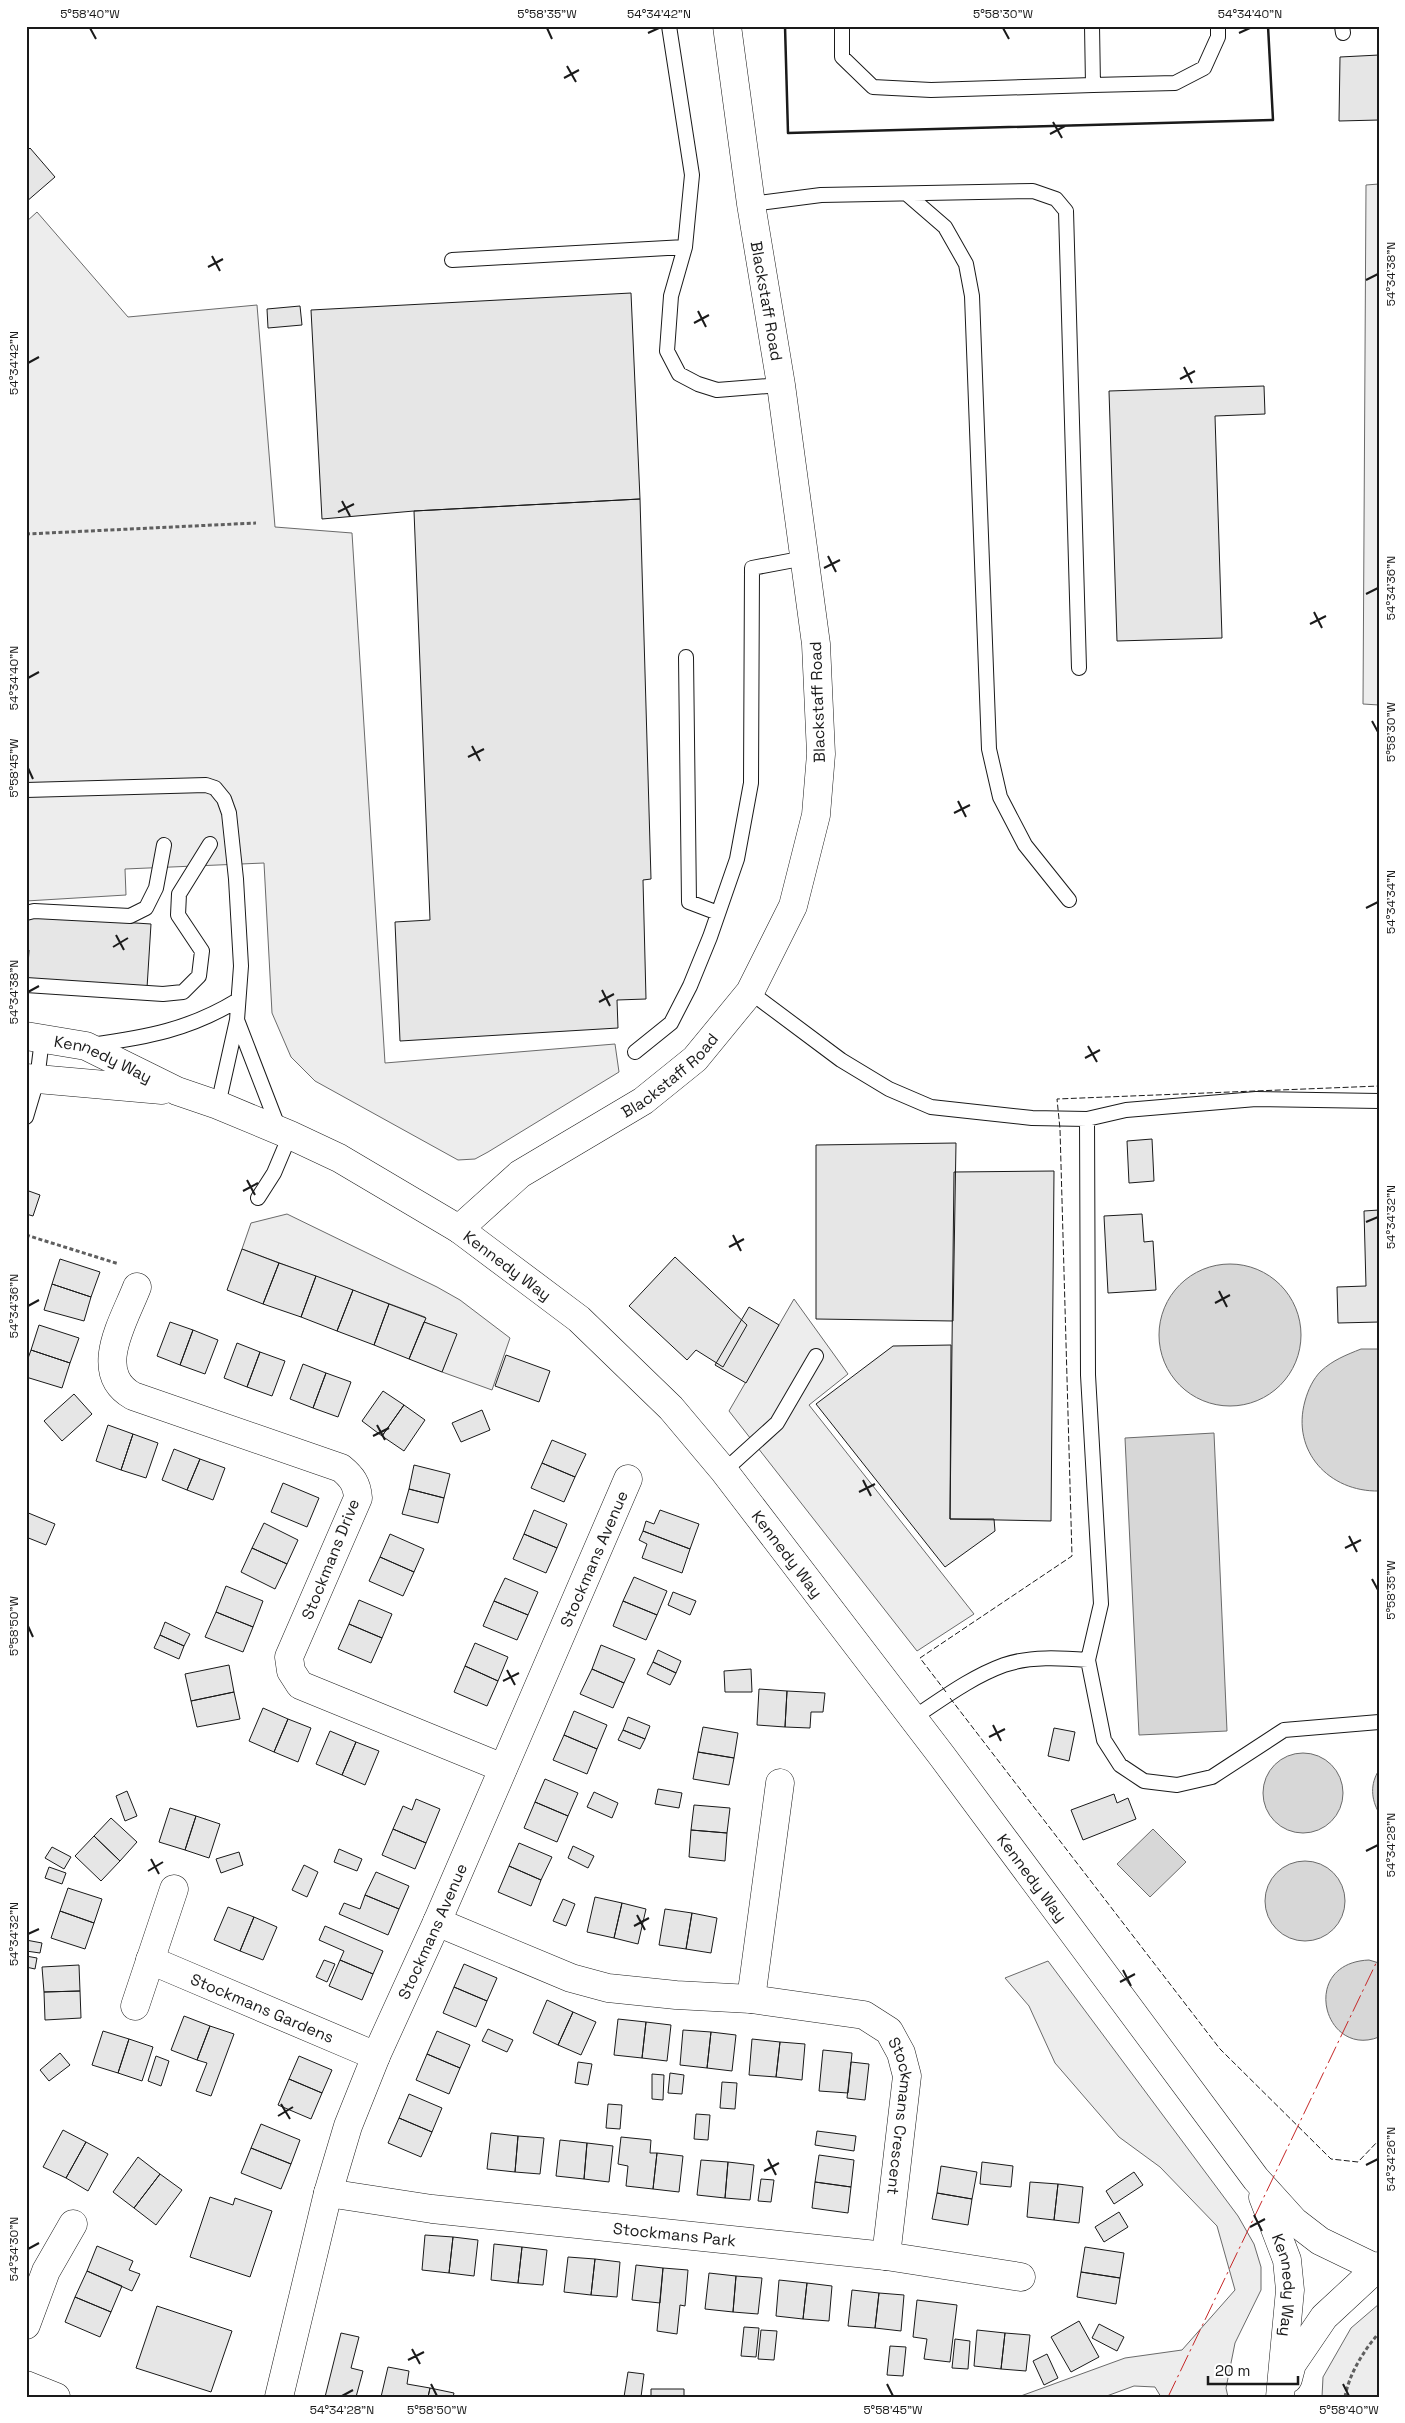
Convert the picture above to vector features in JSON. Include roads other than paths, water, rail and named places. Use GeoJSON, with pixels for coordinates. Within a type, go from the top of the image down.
{"type":"FeatureCollection","features":[{"type":"Feature","properties":{"kind":"main road","name":"Blackstaff Road"},"geometry":{"type":"LineString","coordinates":[[459,1229],[520,1174],[643,1101],[695,1059],[750,992],[793,906],[816,815],[820,754],[816,644],[781,385],[751,204],[727,26]]}},
{"type":"Feature","properties":{"kind":"main road","name":"Kennedy Way"},"geometry":{"type":"LineString","coordinates":[[34,1037],[86,1046],[177,1091],[218,1105],[284,1132],[339,1158],[459,1229],[579,1319],[671,1408],[724,1471],[913,1718],[1256,2179],[1294,2221],[1320,2241],[1377,2267]]}},
{"type":"Feature","properties":{"kind":"main road","name":"Kennedy Way"},"geometry":{"type":"LineString","coordinates":[[30,1080],[177,1091]]}},
{"type":"Feature","properties":{"kind":"main road","name":"Stockmans Drive"},"geometry":{"type":"LineString","coordinates":[[137,1287],[114,1348],[111,1363],[116,1384],[133,1396],[341,1468],[355,1482],[358,1498],[289,1657],[291,1672],[300,1685],[503,1768]]}},
{"type":"Feature","properties":{"kind":"main road","name":"Stockmans Avenue"},"geometry":{"type":"LineString","coordinates":[[280,2397],[328,2193],[348,2126],[376,2056],[437,1922],[628,1478]]}},
{"type":"Feature","properties":{"kind":"main road"},"geometry":{"type":"LineString","coordinates":[[751,1999],[780,1783]]}},
{"type":"Feature","properties":{"kind":"main road"},"geometry":{"type":"LineString","coordinates":[[134,2006],[174,1889]]}},
{"type":"Feature","properties":{"kind":"main road","name":"Stockmans Crescent"},"geometry":{"type":"LineString","coordinates":[[437,1922],[571,1978],[608,1988],[676,1995],[751,1999],[864,2015],[890,2031],[901,2053],[907,2076],[886,2256]]}},
{"type":"Feature","properties":{"kind":"main road","name":"Stockmans Gardens"},"geometry":{"type":"LineString","coordinates":[[150,1960],[376,2056]]}},
{"type":"Feature","properties":{"kind":"main road","name":"Kennedy Way"},"geometry":{"type":"LineString","coordinates":[[1256,2179],[1286,2260],[1289,2282],[1281,2397]]}},
{"type":"Feature","properties":{"kind":"main road","name":"Stockmans Park"},"geometry":{"type":"LineString","coordinates":[[328,2193],[442,2210],[886,2256],[1021,2277]]}},
{"type":"Feature","properties":{"kind":"main road"},"geometry":{"type":"LineString","coordinates":[[26,2325],[46,2271],[73,2224]]}},
{"type":"Feature","properties":{"kind":"main road"},"geometry":{"type":"LineString","coordinates":[[1281,2397],[1292,2364],[1324,2317],[1377,2267]]}},
{"type":"Feature","properties":{"kind":"main road"},"geometry":{"type":"LineString","coordinates":[[26,2385],[56,2397]]}},
{"type":"Feature","properties":{"kind":"lane"},"geometry":{"type":"LineString","coordinates":[[669,26],[692,175],[686,247],[671,296],[667,352],[679,374],[698,384],[717,390],[781,385]]}},
{"type":"Feature","properties":{"kind":"lane"},"geometry":{"type":"LineString","coordinates":[[842,26],[842,57],[873,86],[931,90],[1175,83],[1204,68],[1218,37],[1218,26]]}},
{"type":"Feature","properties":{"kind":"lane"},"geometry":{"type":"LineString","coordinates":[[1092,26],[1093,85]]}},
{"type":"Feature","properties":{"kind":"lane"},"geometry":{"type":"LineString","coordinates":[[751,204],[821,195],[908,195],[1033,191],[1056,199],[1066,211],[1079,668]]}},
{"type":"Feature","properties":{"kind":"lane"},"geometry":{"type":"LineString","coordinates":[[908,195],[944,227],[966,264],[972,296],[989,748],[1000,797],[1025,845],[1069,900]]}},
{"type":"Feature","properties":{"kind":"lane"},"geometry":{"type":"LineString","coordinates":[[452,260],[686,247]]}},
{"type":"Feature","properties":{"kind":"lane"},"geometry":{"type":"LineString","coordinates":[[635,1052],[671,1024],[690,986],[736,859],[751,783],[752,568],[804,558]]}},
{"type":"Feature","properties":{"kind":"lane"},"geometry":{"type":"LineString","coordinates":[[686,657],[690,902],[718,913]]}},
{"type":"Feature","properties":{"kind":"lane"},"geometry":{"type":"LineString","coordinates":[[26,790],[206,785],[215,788],[224,799],[229,814],[236,879],[241,966],[237,1020],[218,1105]]}},
{"type":"Feature","properties":{"kind":"lane"},"geometry":{"type":"LineString","coordinates":[[26,985],[163,994],[183,992],[199,976],[202,950],[178,915],[179,894],[210,844]]}},
{"type":"Feature","properties":{"kind":"lane"},"geometry":{"type":"LineString","coordinates":[[26,913],[34,911],[130,916],[146,908],[156,888],[164,845]]}},
{"type":"Feature","properties":{"kind":"lane"},"geometry":{"type":"LineString","coordinates":[[750,992],[841,1060],[889,1089],[931,1106],[1032,1118],[1087,1119],[1126,1110],[1256,1099],[1379,1101]]}},
{"type":"Feature","properties":{"kind":"lane"},"geometry":{"type":"LineString","coordinates":[[86,1046],[137,1038],[191,1025],[214,1015],[238,1000]]}},
{"type":"Feature","properties":{"kind":"lane"},"geometry":{"type":"LineString","coordinates":[[237,1020],[284,1132],[274,1174],[258,1198]]}},
{"type":"Feature","properties":{"kind":"lane"},"geometry":{"type":"LineString","coordinates":[[26,1117],[34,1037]]}},
{"type":"Feature","properties":{"kind":"lane"},"geometry":{"type":"LineString","coordinates":[[1087,1119],[1088,1376],[1101,1604],[1088,1660],[1104,1740],[1120,1765],[1144,1781],[1177,1786],[1212,1777],[1284,1730],[1379,1722]]}},
{"type":"Feature","properties":{"kind":"lane"},"geometry":{"type":"LineString","coordinates":[[724,1471],[776,1423],[816,1356]]}},
{"type":"Feature","properties":{"kind":"lane"},"geometry":{"type":"LineString","coordinates":[[913,1718],[975,1678],[1005,1664],[1054,1657],[1088,1660]]}}]}
